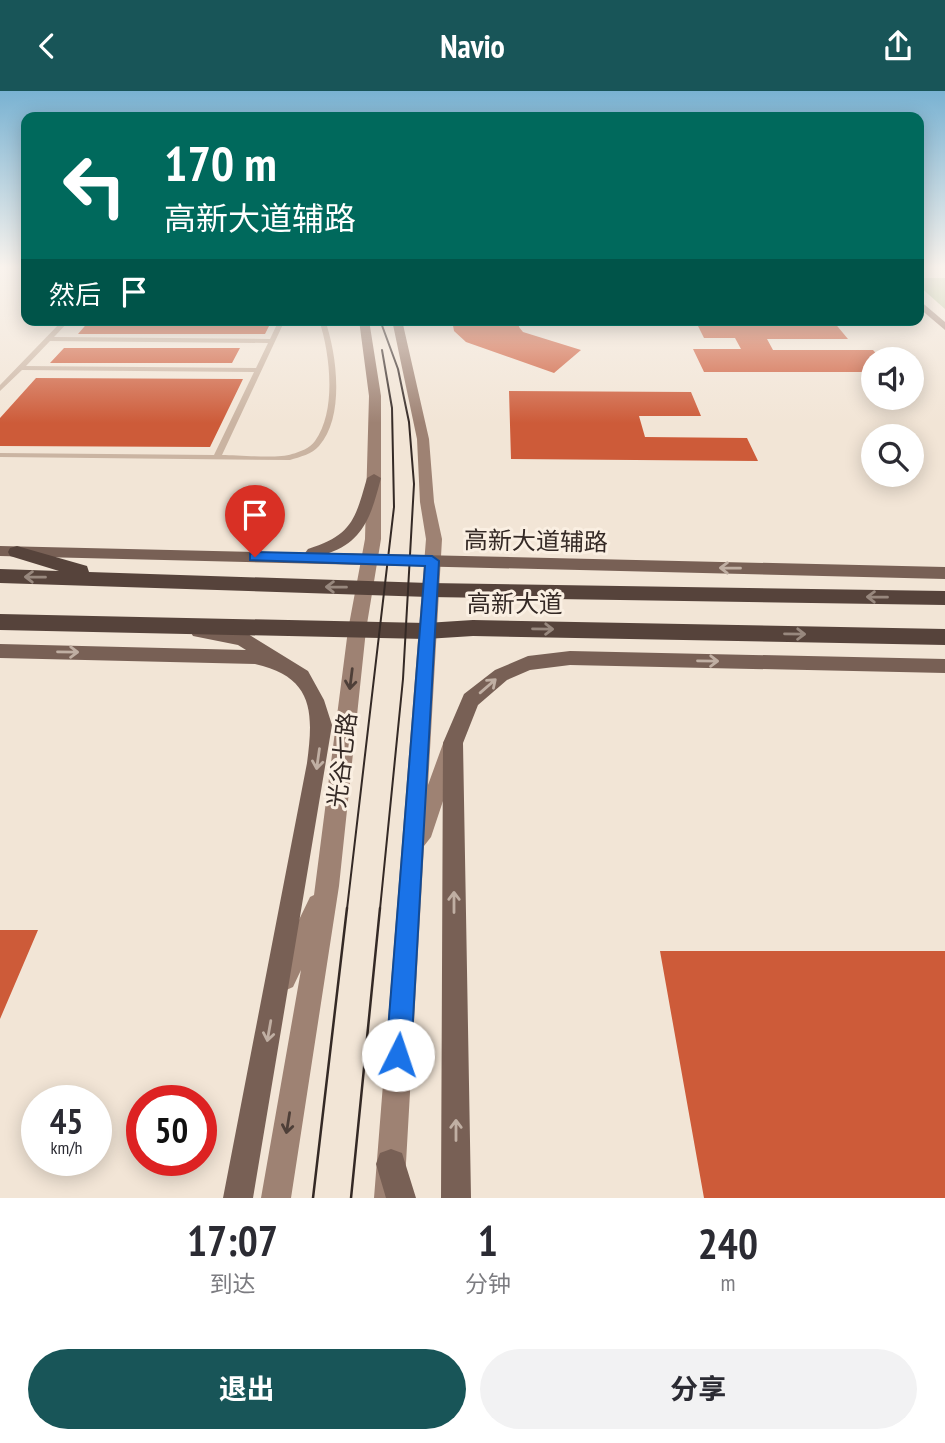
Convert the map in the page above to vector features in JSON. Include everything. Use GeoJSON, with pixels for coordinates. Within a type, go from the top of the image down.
{"type":"FeatureCollection","features":[{"type":"Feature","properties":{"kind":"highway"},"geometry":{"type":"LineString","coordinates":[[8,551],[106,579]]}},
{"type":"Feature","properties":{"kind":"highway","name":"高新大道"},"geometry":{"type":"LineString","coordinates":[[0,576],[429,590],[945,598]]}},
{"type":"Feature","properties":{"kind":"highway"},"geometry":{"type":"LineString","coordinates":[[643,593],[652,631]]}},
{"type":"Feature","properties":{"kind":"highway","name":"高新大道"},"geometry":{"type":"LineString","coordinates":[[0,622],[357,630],[426,631],[472,628],[945,637]]}},
{"type":"Feature","properties":{"kind":"main road"},"geometry":{"type":"LineString","coordinates":[[295,558],[334,547],[353,535],[362,523],[374,478]]}},
{"type":"Feature","properties":{"kind":"main road","name":"高新大道辅路"},"geometry":{"type":"LineString","coordinates":[[8,551],[945,573]]}},
{"type":"Feature","properties":{"kind":"main road"},"geometry":{"type":"LineString","coordinates":[[175,626],[243,639],[302,676],[315,700],[322,725],[238,1198]]}},
{"type":"Feature","properties":{"kind":"main road"},"geometry":{"type":"LineString","coordinates":[[0,651],[255,657],[282,663]]}},
{"type":"Feature","properties":{"kind":"main road"},"geometry":{"type":"LineString","coordinates":[[456,1198],[453,743],[471,700],[500,675],[528,663],[570,658],[945,666]]}},
{"type":"Feature","properties":{"kind":"main road"},"geometry":{"type":"LineString","coordinates":[[391,1164],[401,1198]]}},
{"type":"Feature","properties":{"kind":"street","name":"光谷七路"},"geometry":{"type":"LineString","coordinates":[[276,1198],[327,886],[357,630],[373,539],[375,396],[365,326]]}},
{"type":"Feature","properties":{"kind":"street"},"geometry":{"type":"LineString","coordinates":[[388,1198],[434,540],[427,502],[423,439],[398,326]]}},
{"type":"Feature","properties":{"kind":"street"},"geometry":{"type":"LineString","coordinates":[[315,700],[339,733],[340,773]]}},
{"type":"Feature","properties":{"kind":"street"},"geometry":{"type":"LineString","coordinates":[[411,863],[453,743]]}},
{"type":"Feature","properties":{"kind":"street"},"geometry":{"type":"LineString","coordinates":[[275,996],[327,886]]}},
{"type":"Feature","properties":{"kind":"lane"},"geometry":{"type":"LineString","coordinates":[[0,389],[61,326]]}},
{"type":"Feature","properties":{"kind":"lane"},"geometry":{"type":"LineString","coordinates":[[217,457],[279,326]]}},
{"type":"Feature","properties":{"kind":"lane"},"geometry":{"type":"LineString","coordinates":[[0,455],[290,458],[317,444],[323,432],[333,388],[333,359],[324,326]]}},
{"type":"Feature","properties":{"kind":"lane"},"geometry":{"type":"LineString","coordinates":[[49,339],[272,341]]}},
{"type":"Feature","properties":{"kind":"lane"},"geometry":{"type":"LineString","coordinates":[[20,368],[259,370]]}},
{"type":"Feature","properties":{"kind":"building"},"geometry":{"type":"Polygon","coordinates":[[[85,326],[269,326],[265,334],[78,334],[85,326]]]}},
{"type":"Feature","properties":{"kind":"building"},"geometry":{"type":"Polygon","coordinates":[[[453,326],[519,326],[523,332],[581,350],[554,373],[466,342],[454,331],[453,326]]]}},
{"type":"Feature","properties":{"kind":"building"},"geometry":{"type":"Polygon","coordinates":[[[698,326],[837,326],[848,339],[767,339],[773,350],[861,350],[861,372],[704,372],[693,349],[741,349],[735,338],[704,338],[698,326]]]}},
{"type":"Feature","properties":{"kind":"building"},"geometry":{"type":"Polygon","coordinates":[[[64,348],[240,348],[232,363],[50,363],[64,348]]]}},
{"type":"Feature","properties":{"kind":"building"},"geometry":{"type":"Polygon","coordinates":[[[36,378],[243,379],[210,447],[0,446],[0,418],[36,378]]]}},
{"type":"Feature","properties":{"kind":"building"},"geometry":{"type":"Polygon","coordinates":[[[509,391],[691,392],[701,416],[639,416],[645,437],[747,438],[758,461],[511,459],[509,391]]]}},
{"type":"Feature","properties":{"kind":"building"},"geometry":{"type":"Polygon","coordinates":[[[0,930],[38,930],[0,1019],[0,930]]]}},
{"type":"Feature","properties":{"kind":"building"},"geometry":{"type":"Polygon","coordinates":[[[660,951],[945,951],[945,1198],[704,1198],[660,951]]]}},
{"type":"Feature","properties":{"kind":"tram line"},"geometry":{"type":"LineString","coordinates":[[380,909],[403,679],[414,484],[409,422],[398,369],[382,326]]}},
{"type":"Feature","properties":{"kind":"tram line"},"geometry":{"type":"LineString","coordinates":[[347,909],[394,507],[392,408],[382,350]]}},
{"type":"Feature","properties":{"kind":"tram line"},"geometry":{"type":"LineString","coordinates":[[313,1198],[347,908]]}},
{"type":"Feature","properties":{"kind":"tram line"},"geometry":{"type":"LineString","coordinates":[[351,1198],[380,908]]}},
{"type":"Feature","properties":{"kind":"route"},"geometry":{"type":"LineString","coordinates":[[255,557],[432,561],[398,1055]]}}]}
